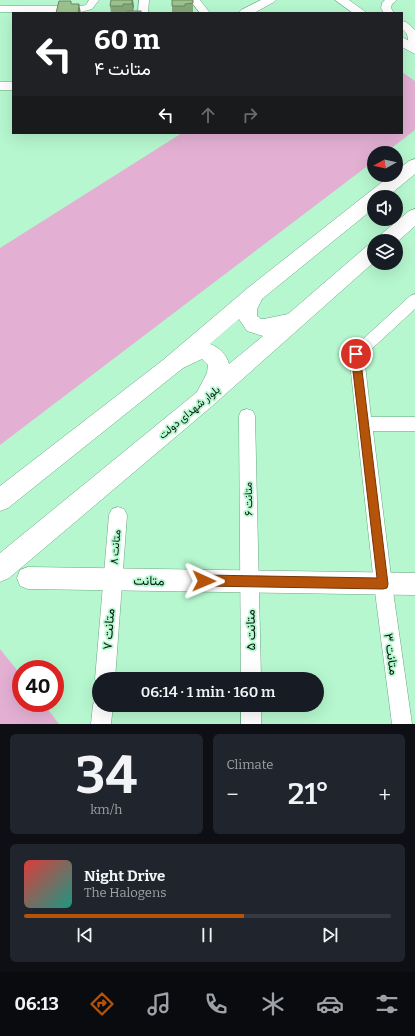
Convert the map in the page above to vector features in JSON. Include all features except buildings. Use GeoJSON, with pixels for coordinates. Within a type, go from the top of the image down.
{"type":"FeatureCollection","features":[{"type":"Feature","properties":{"kind":"main road"},"geometry":{"type":"LineString","coordinates":[[384,190],[415,165]]}},
{"type":"Feature","properties":{"kind":"main road"},"geometry":{"type":"LineString","coordinates":[[0,500],[170,366],[257,292],[367,203]]}},
{"type":"Feature","properties":{"kind":"main road"},"geometry":{"type":"LineString","coordinates":[[394,234],[415,216]]}},
{"type":"Feature","properties":{"kind":"main road","name":"بلوار شهدای دولت"},"geometry":{"type":"LineString","coordinates":[[0,569],[203,400],[367,257]]}},
{"type":"Feature","properties":{"kind":"main road"},"geometry":{"type":"LineString","coordinates":[[257,292],[247,309],[247,315],[252,324],[260,327],[271,327],[293,320]]}},
{"type":"Feature","properties":{"kind":"main road"},"geometry":{"type":"LineString","coordinates":[[170,366],[199,350],[207,351],[214,356],[219,363],[217,374],[203,400]]}},
{"type":"Feature","properties":{"kind":"street"},"geometry":{"type":"LineString","coordinates":[[0,9],[55,11],[90,7],[94,0]]}},
{"type":"Feature","properties":{"kind":"street"},"geometry":{"type":"LineString","coordinates":[[143,12],[144,0]]}},
{"type":"Feature","properties":{"kind":"street"},"geometry":{"type":"LineString","coordinates":[[195,0],[204,12]]}},
{"type":"Feature","properties":{"kind":"street"},"geometry":{"type":"LineString","coordinates":[[248,12],[270,0]]}},
{"type":"Feature","properties":{"kind":"street"},"geometry":{"type":"LineString","coordinates":[[341,0],[359,12]]}},
{"type":"Feature","properties":{"kind":"street"},"geometry":{"type":"LineString","coordinates":[[388,12],[386,8],[387,3],[392,0]]}},
{"type":"Feature","properties":{"kind":"street"},"geometry":{"type":"LineString","coordinates":[[403,25],[412,33],[415,50]]}},
{"type":"Feature","properties":{"kind":"street"},"geometry":{"type":"LineString","coordinates":[[403,42],[415,50]]}},
{"type":"Feature","properties":{"kind":"street"},"geometry":{"type":"LineString","coordinates":[[0,86],[12,86]]}},
{"type":"Feature","properties":{"kind":"street","name":"متانت ۳"},"geometry":{"type":"LineString","coordinates":[[402,724],[383,584],[356,354],[411,310]]}},
{"type":"Feature","properties":{"kind":"street","name":"متانت ۶"},"geometry":{"type":"LineString","coordinates":[[247,416],[250,582]]}},
{"type":"Feature","properties":{"kind":"street"},"geometry":{"type":"LineString","coordinates":[[364,424],[415,424]]}},
{"type":"Feature","properties":{"kind":"street","name":"متانت ۸"},"geometry":{"type":"LineString","coordinates":[[112,579],[118,515]]}},
{"type":"Feature","properties":{"kind":"street","name":"متانت"},"geometry":{"type":"LineString","coordinates":[[28,578],[415,584]]}},
{"type":"Feature","properties":{"kind":"street","name":"متانت ۷"},"geometry":{"type":"LineString","coordinates":[[105,672],[112,579]]}},
{"type":"Feature","properties":{"kind":"street","name":"متانت ۵"},"geometry":{"type":"LineString","coordinates":[[250,582],[250,672]]}},
{"type":"Feature","properties":{"kind":"street"},"geometry":{"type":"LineString","coordinates":[[101,724],[102,712]]}},
{"type":"Feature","properties":{"kind":"street"},"geometry":{"type":"LineString","coordinates":[[251,712],[251,724]]}},
{"type":"Feature","properties":{"kind":"shaded area"},"geometry":{"type":"Polygon","coordinates":[[[403,73],[415,81],[415,130],[394,146],[367,146],[367,166],[0,445],[0,248],[180,134],[403,134],[403,73]]]}},
{"type":"Feature","properties":{"kind":"shaded area"},"geometry":{"type":"Polygon","coordinates":[[[0,649],[12,664],[12,712],[50,712],[59,724],[0,724],[0,649]]]}},
{"type":"Feature","properties":{"kind":"route"},"geometry":{"type":"LineString","coordinates":[[204,581],[383,584],[356,354]]}}]}
